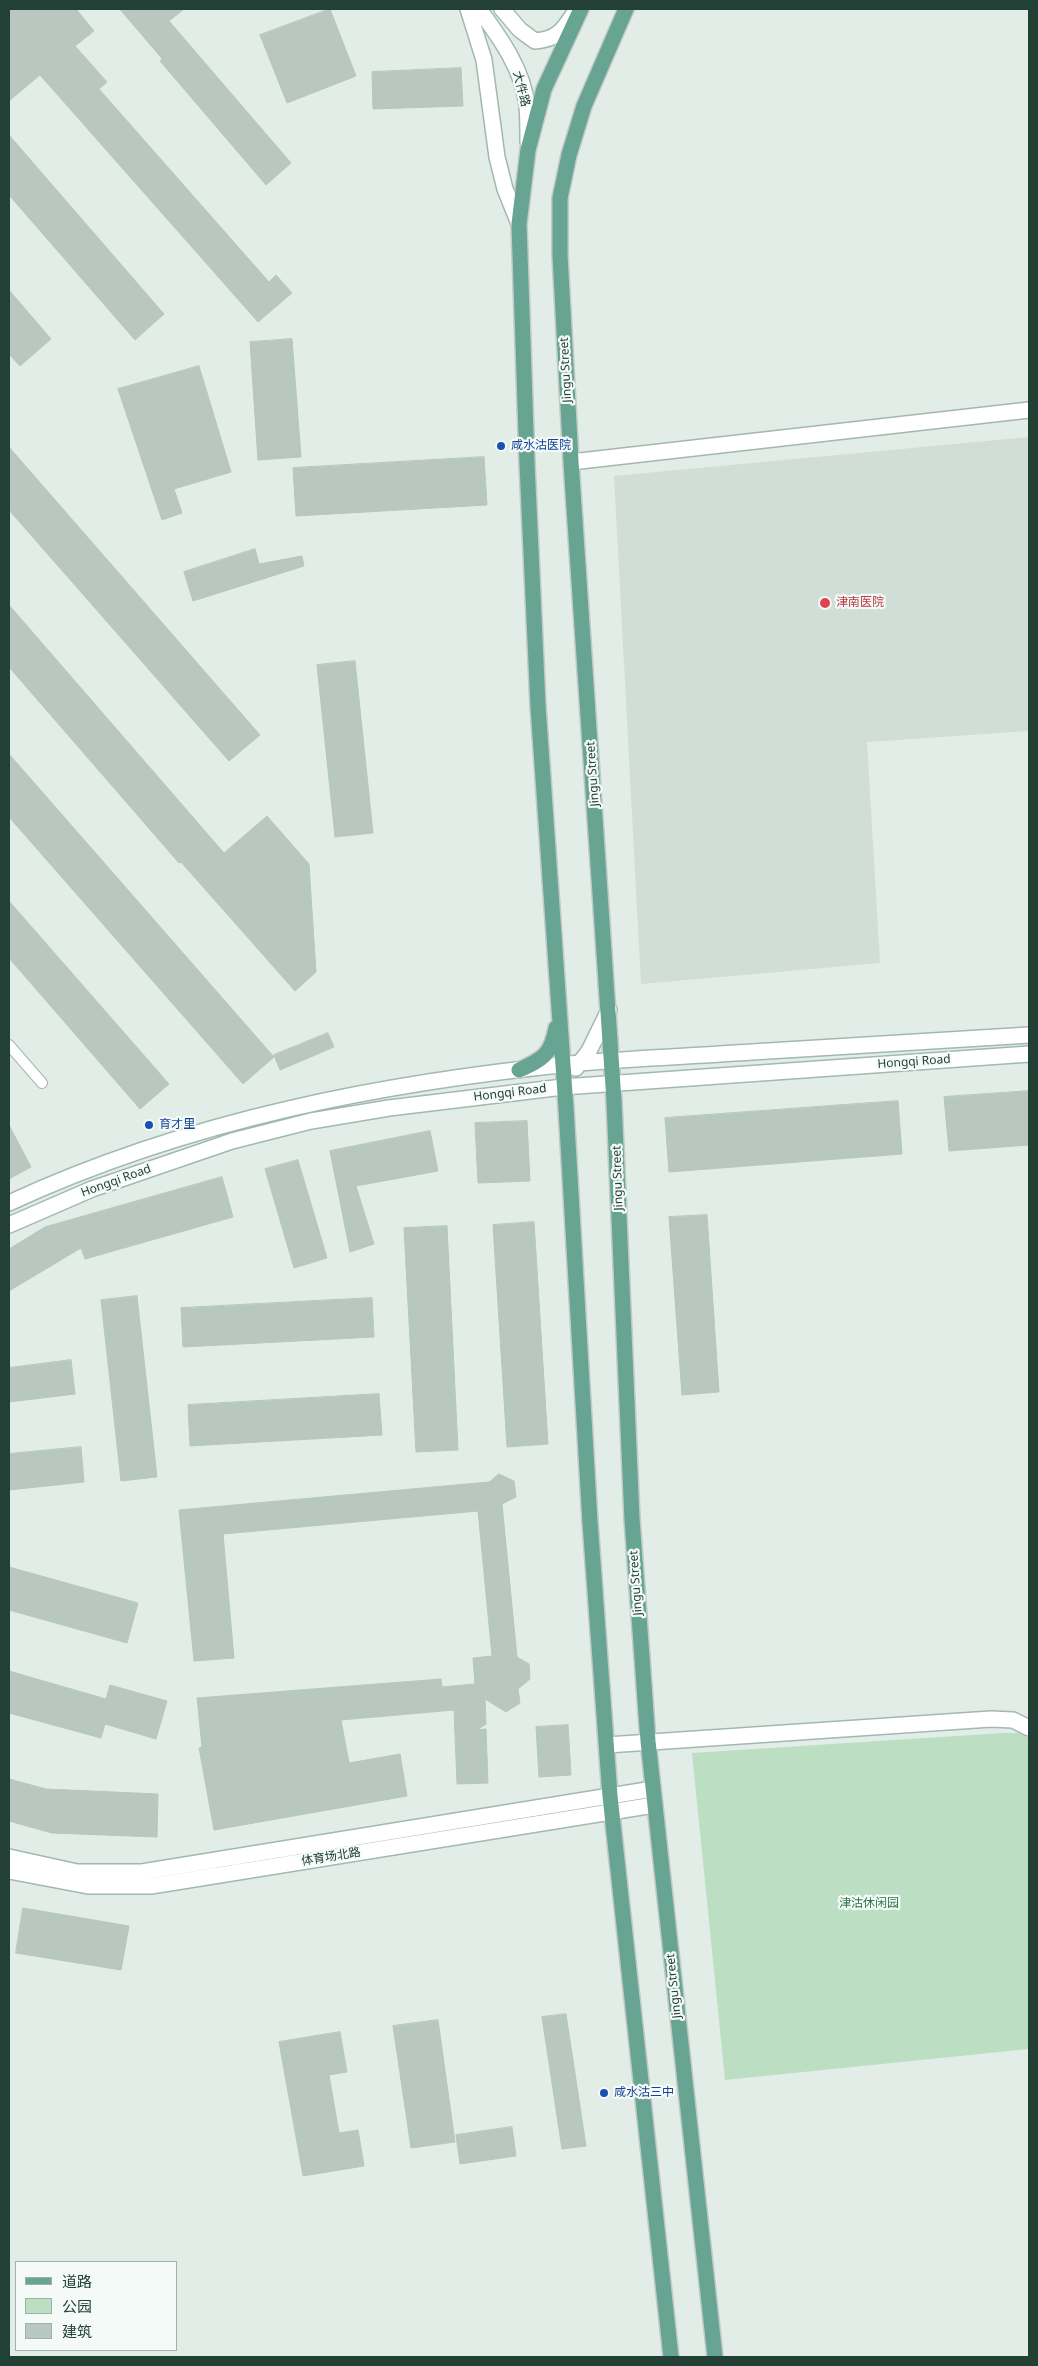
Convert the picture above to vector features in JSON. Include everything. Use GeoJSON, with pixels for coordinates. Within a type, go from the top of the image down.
{"type":"FeatureCollection","features":[{"type":"Feature","properties":{"kind":"main road"},"geometry":{"type":"LineString","coordinates":[[579,9],[544,89],[528,150],[519,224],[538,706],[559,1011],[590,1522],[611,1812],[671,2357]]}},
{"type":"Feature","properties":{"kind":"main road","name":"Jingu Street"},"geometry":{"type":"LineString","coordinates":[[626,9],[584,106],[569,155],[560,198],[560,255],[571,462],[609,1010],[632,1519],[648,1742],[715,2357]]}},
{"type":"Feature","properties":{"kind":"main road"},"geometry":{"type":"LineString","coordinates":[[519,1070],[543,1058],[548,1053],[559,1011]]}},
{"type":"Feature","properties":{"kind":"street"},"geometry":{"type":"LineString","coordinates":[[468,9],[484,60],[497,157],[505,189],[519,224]]}},
{"type":"Feature","properties":{"kind":"street","name":"大件路"},"geometry":{"type":"LineString","coordinates":[[479,9],[500,38],[518,71],[527,105],[528,150]]}},
{"type":"Feature","properties":{"kind":"street"},"geometry":{"type":"LineString","coordinates":[[502,9],[520,30],[535,41],[550,40],[562,31],[579,9]]}},
{"type":"Feature","properties":{"kind":"street"},"geometry":{"type":"LineString","coordinates":[[571,462],[1029,410]]}},
{"type":"Feature","properties":{"kind":"street"},"geometry":{"type":"LineString","coordinates":[[581,1063],[597,1038],[609,1010]]}},
{"type":"Feature","properties":{"kind":"street","name":"Hongqi Road"},"geometry":{"type":"LineString","coordinates":[[9,1224],[92,1189],[232,1141],[321,1120],[389,1108],[520,1091],[563,1076],[581,1063],[1029,1035]]}},
{"type":"Feature","properties":{"kind":"street","name":"Hongqi Road"},"geometry":{"type":"LineString","coordinates":[[9,1203],[48,1185],[116,1160],[269,1112],[398,1087],[519,1070],[613,1083],[1029,1054]]}},
{"type":"Feature","properties":{"kind":"street"},"geometry":{"type":"LineString","coordinates":[[607,1745],[990,1719],[1013,1720],[1029,1728]]}},
{"type":"Feature","properties":{"kind":"street","name":"体育场北路"},"geometry":{"type":"LineString","coordinates":[[9,1857],[77,1872],[142,1872],[653,1789]]}},
{"type":"Feature","properties":{"kind":"street","name":"体育场北路"},"geometry":{"type":"LineString","coordinates":[[9,1871],[88,1886],[151,1886],[654,1806]]}},
{"type":"Feature","properties":{"kind":"lane"},"geometry":{"type":"LineString","coordinates":[[9,1045],[42,1083]]}},
{"type":"Feature","properties":{"kind":"shaded area","name":"津南医院"},"geometry":{"type":"Polygon","coordinates":[[[1029,437],[1029,731],[867,742],[880,963],[641,984],[614,476],[1029,437]]]}},
{"type":"Feature","properties":{"kind":"green space","name":"津沽休闲园"},"geometry":{"type":"Polygon","coordinates":[[[1019,1733],[1029,1738],[1029,2049],[725,2080],[692,1753],[1019,1733]]]}},
{"type":"Feature","properties":{"kind":"building"},"geometry":{"type":"Polygon","coordinates":[[[9,9],[76,9],[94,31],[75,46],[107,82],[99,89],[269,282],[276,275],[292,293],[258,322],[40,75],[9,101],[9,9]]]}},
{"type":"Feature","properties":{"kind":"building"},"geometry":{"type":"Polygon","coordinates":[[[120,9],[184,9],[169,21],[291,163],[266,185],[160,61],[162,59],[120,9]]]}},
{"type":"Feature","properties":{"kind":"building"},"geometry":{"type":"Polygon","coordinates":[[[330,9],[356,76],[287,103],[260,35],[330,9]]]}},
{"type":"Feature","properties":{"kind":"building"},"geometry":{"type":"Polygon","coordinates":[[[461,68],[463,106],[373,109],[372,72],[461,68]]]}},
{"type":"Feature","properties":{"kind":"building"},"geometry":{"type":"Polygon","coordinates":[[[9,135],[164,314],[135,340],[9,195],[9,135]]]}},
{"type":"Feature","properties":{"kind":"building"},"geometry":{"type":"Polygon","coordinates":[[[9,290],[51,339],[20,366],[9,354],[9,290]]]}},
{"type":"Feature","properties":{"kind":"building"},"geometry":{"type":"Polygon","coordinates":[[[292,339],[301,457],[258,460],[250,342],[292,339]]]}},
{"type":"Feature","properties":{"kind":"building"},"geometry":{"type":"Polygon","coordinates":[[[199,366],[231,472],[174,489],[182,513],[162,520],[118,389],[199,366]]]}},
{"type":"Feature","properties":{"kind":"building"},"geometry":{"type":"Polygon","coordinates":[[[9,447],[260,735],[229,761],[9,510],[9,447]]]}},
{"type":"Feature","properties":{"kind":"building"},"geometry":{"type":"Polygon","coordinates":[[[484,457],[487,505],[296,516],[293,468],[484,457]]]}},
{"type":"Feature","properties":{"kind":"building"},"geometry":{"type":"Polygon","coordinates":[[[255,549],[259,564],[302,556],[304,566],[193,601],[184,572],[255,549]]]}},
{"type":"Feature","properties":{"kind":"building"},"geometry":{"type":"Polygon","coordinates":[[[9,605],[224,853],[267,816],[309,864],[316,972],[295,991],[181,862],[179,863],[9,667],[9,605]]]}},
{"type":"Feature","properties":{"kind":"building"},"geometry":{"type":"Polygon","coordinates":[[[355,661],[373,833],[335,837],[317,665],[355,661]]]}},
{"type":"Feature","properties":{"kind":"building"},"geometry":{"type":"Polygon","coordinates":[[[9,754],[274,1057],[243,1084],[9,817],[9,754]]]}},
{"type":"Feature","properties":{"kind":"building"},"geometry":{"type":"Polygon","coordinates":[[[9,901],[169,1084],[140,1109],[9,958],[9,901]]]}},
{"type":"Feature","properties":{"kind":"building"},"geometry":{"type":"Polygon","coordinates":[[[328,1033],[334,1047],[280,1070],[274,1055],[328,1033]]]}},
{"type":"Feature","properties":{"kind":"building"},"geometry":{"type":"Polygon","coordinates":[[[1029,1091],[1029,1145],[949,1151],[944,1097],[1029,1091]]]}},
{"type":"Feature","properties":{"kind":"building"},"geometry":{"type":"Polygon","coordinates":[[[898,1101],[902,1154],[669,1172],[665,1118],[898,1101]]]}},
{"type":"Feature","properties":{"kind":"building"},"geometry":{"type":"Polygon","coordinates":[[[527,1121],[530,1181],[478,1183],[475,1123],[527,1121]]]}},
{"type":"Feature","properties":{"kind":"building"},"geometry":{"type":"Polygon","coordinates":[[[9,1125],[31,1167],[9,1179],[9,1125]]]}},
{"type":"Feature","properties":{"kind":"building"},"geometry":{"type":"Polygon","coordinates":[[[430,1131],[438,1171],[356,1186],[374,1244],[350,1252],[330,1151],[430,1131]]]}},
{"type":"Feature","properties":{"kind":"building"},"geometry":{"type":"Polygon","coordinates":[[[298,1160],[327,1258],[294,1268],[265,1169],[298,1160]]]}},
{"type":"Feature","properties":{"kind":"building"},"geometry":{"type":"Polygon","coordinates":[[[222,1177],[233,1217],[85,1259],[81,1248],[9,1291],[9,1249],[45,1227],[222,1177]]]}},
{"type":"Feature","properties":{"kind":"building"},"geometry":{"type":"Polygon","coordinates":[[[707,1215],[719,1392],[682,1395],[669,1217],[707,1215]]]}},
{"type":"Feature","properties":{"kind":"building"},"geometry":{"type":"Polygon","coordinates":[[[534,1222],[548,1444],[507,1447],[493,1225],[534,1222]]]}},
{"type":"Feature","properties":{"kind":"building"},"geometry":{"type":"Polygon","coordinates":[[[447,1226],[458,1450],[416,1452],[404,1228],[447,1226]]]}},
{"type":"Feature","properties":{"kind":"building"},"geometry":{"type":"Polygon","coordinates":[[[137,1296],[157,1477],[121,1481],[101,1300],[137,1296]]]}},
{"type":"Feature","properties":{"kind":"building"},"geometry":{"type":"Polygon","coordinates":[[[372,1298],[374,1337],[183,1347],[181,1308],[372,1298]]]}},
{"type":"Feature","properties":{"kind":"building"},"geometry":{"type":"Polygon","coordinates":[[[71,1360],[75,1394],[9,1402],[9,1368],[71,1360]]]}},
{"type":"Feature","properties":{"kind":"building"},"geometry":{"type":"Polygon","coordinates":[[[379,1394],[382,1435],[190,1446],[188,1405],[379,1394]]]}},
{"type":"Feature","properties":{"kind":"building"},"geometry":{"type":"Polygon","coordinates":[[[81,1447],[84,1482],[9,1490],[9,1454],[81,1447]]]}},
{"type":"Feature","properties":{"kind":"building"},"geometry":{"type":"Polygon","coordinates":[[[499,1474],[514,1481],[516,1497],[502,1504],[517,1657],[529,1664],[530,1679],[518,1689],[520,1703],[506,1712],[485,1699],[486,1724],[477,1730],[486,1729],[488,1783],[457,1784],[454,1710],[341,1720],[349,1763],[400,1754],[407,1796],[214,1830],[199,1748],[202,1747],[197,1698],[441,1679],[442,1687],[475,1684],[473,1658],[492,1656],[478,1511],[223,1534],[234,1658],[194,1661],[179,1510],[489,1482],[499,1474]]]}},
{"type":"Feature","properties":{"kind":"building"},"geometry":{"type":"Polygon","coordinates":[[[9,1567],[138,1603],[127,1643],[9,1610],[9,1567]]]}},
{"type":"Feature","properties":{"kind":"building"},"geometry":{"type":"Polygon","coordinates":[[[9,1671],[106,1699],[110,1685],[167,1701],[156,1739],[105,1724],[101,1738],[9,1713],[9,1671]]]}},
{"type":"Feature","properties":{"kind":"building"},"geometry":{"type":"Polygon","coordinates":[[[568,1725],[571,1775],[539,1777],[536,1727],[568,1725]]]}},
{"type":"Feature","properties":{"kind":"building"},"geometry":{"type":"Polygon","coordinates":[[[9,1779],[46,1789],[158,1794],[157,1837],[52,1833],[9,1821],[9,1779]]]}},
{"type":"Feature","properties":{"kind":"building"},"geometry":{"type":"Polygon","coordinates":[[[23,1908],[129,1926],[121,1970],[16,1953],[23,1908]]]}},
{"type":"Feature","properties":{"kind":"building"},"geometry":{"type":"Polygon","coordinates":[[[566,2014],[586,2146],[562,2149],[542,2017],[566,2014]]]}},
{"type":"Feature","properties":{"kind":"building"},"geometry":{"type":"Polygon","coordinates":[[[438,2020],[455,2142],[411,2148],[393,2026],[438,2020]]]}},
{"type":"Feature","properties":{"kind":"building"},"geometry":{"type":"Polygon","coordinates":[[[340,2032],[347,2072],[329,2075],[339,2133],[358,2130],[364,2166],[303,2176],[279,2042],[340,2032]]]}},
{"type":"Feature","properties":{"kind":"building"},"geometry":{"type":"Polygon","coordinates":[[[512,2127],[516,2156],[460,2164],[456,2135],[512,2127]]]}},
{"type":"Feature","properties":{"kind":"place","name":"咸水沽医院"},"geometry":{"type":"Point","coordinates":[501,446]}},
{"type":"Feature","properties":{"kind":"place","name":"津南医院"},"geometry":{"type":"Point","coordinates":[825,603]}},
{"type":"Feature","properties":{"kind":"place","name":"育才里"},"geometry":{"type":"Point","coordinates":[149,1125]}},
{"type":"Feature","properties":{"kind":"place","name":"咸水沽三中"},"geometry":{"type":"Point","coordinates":[604,2093]}}]}
